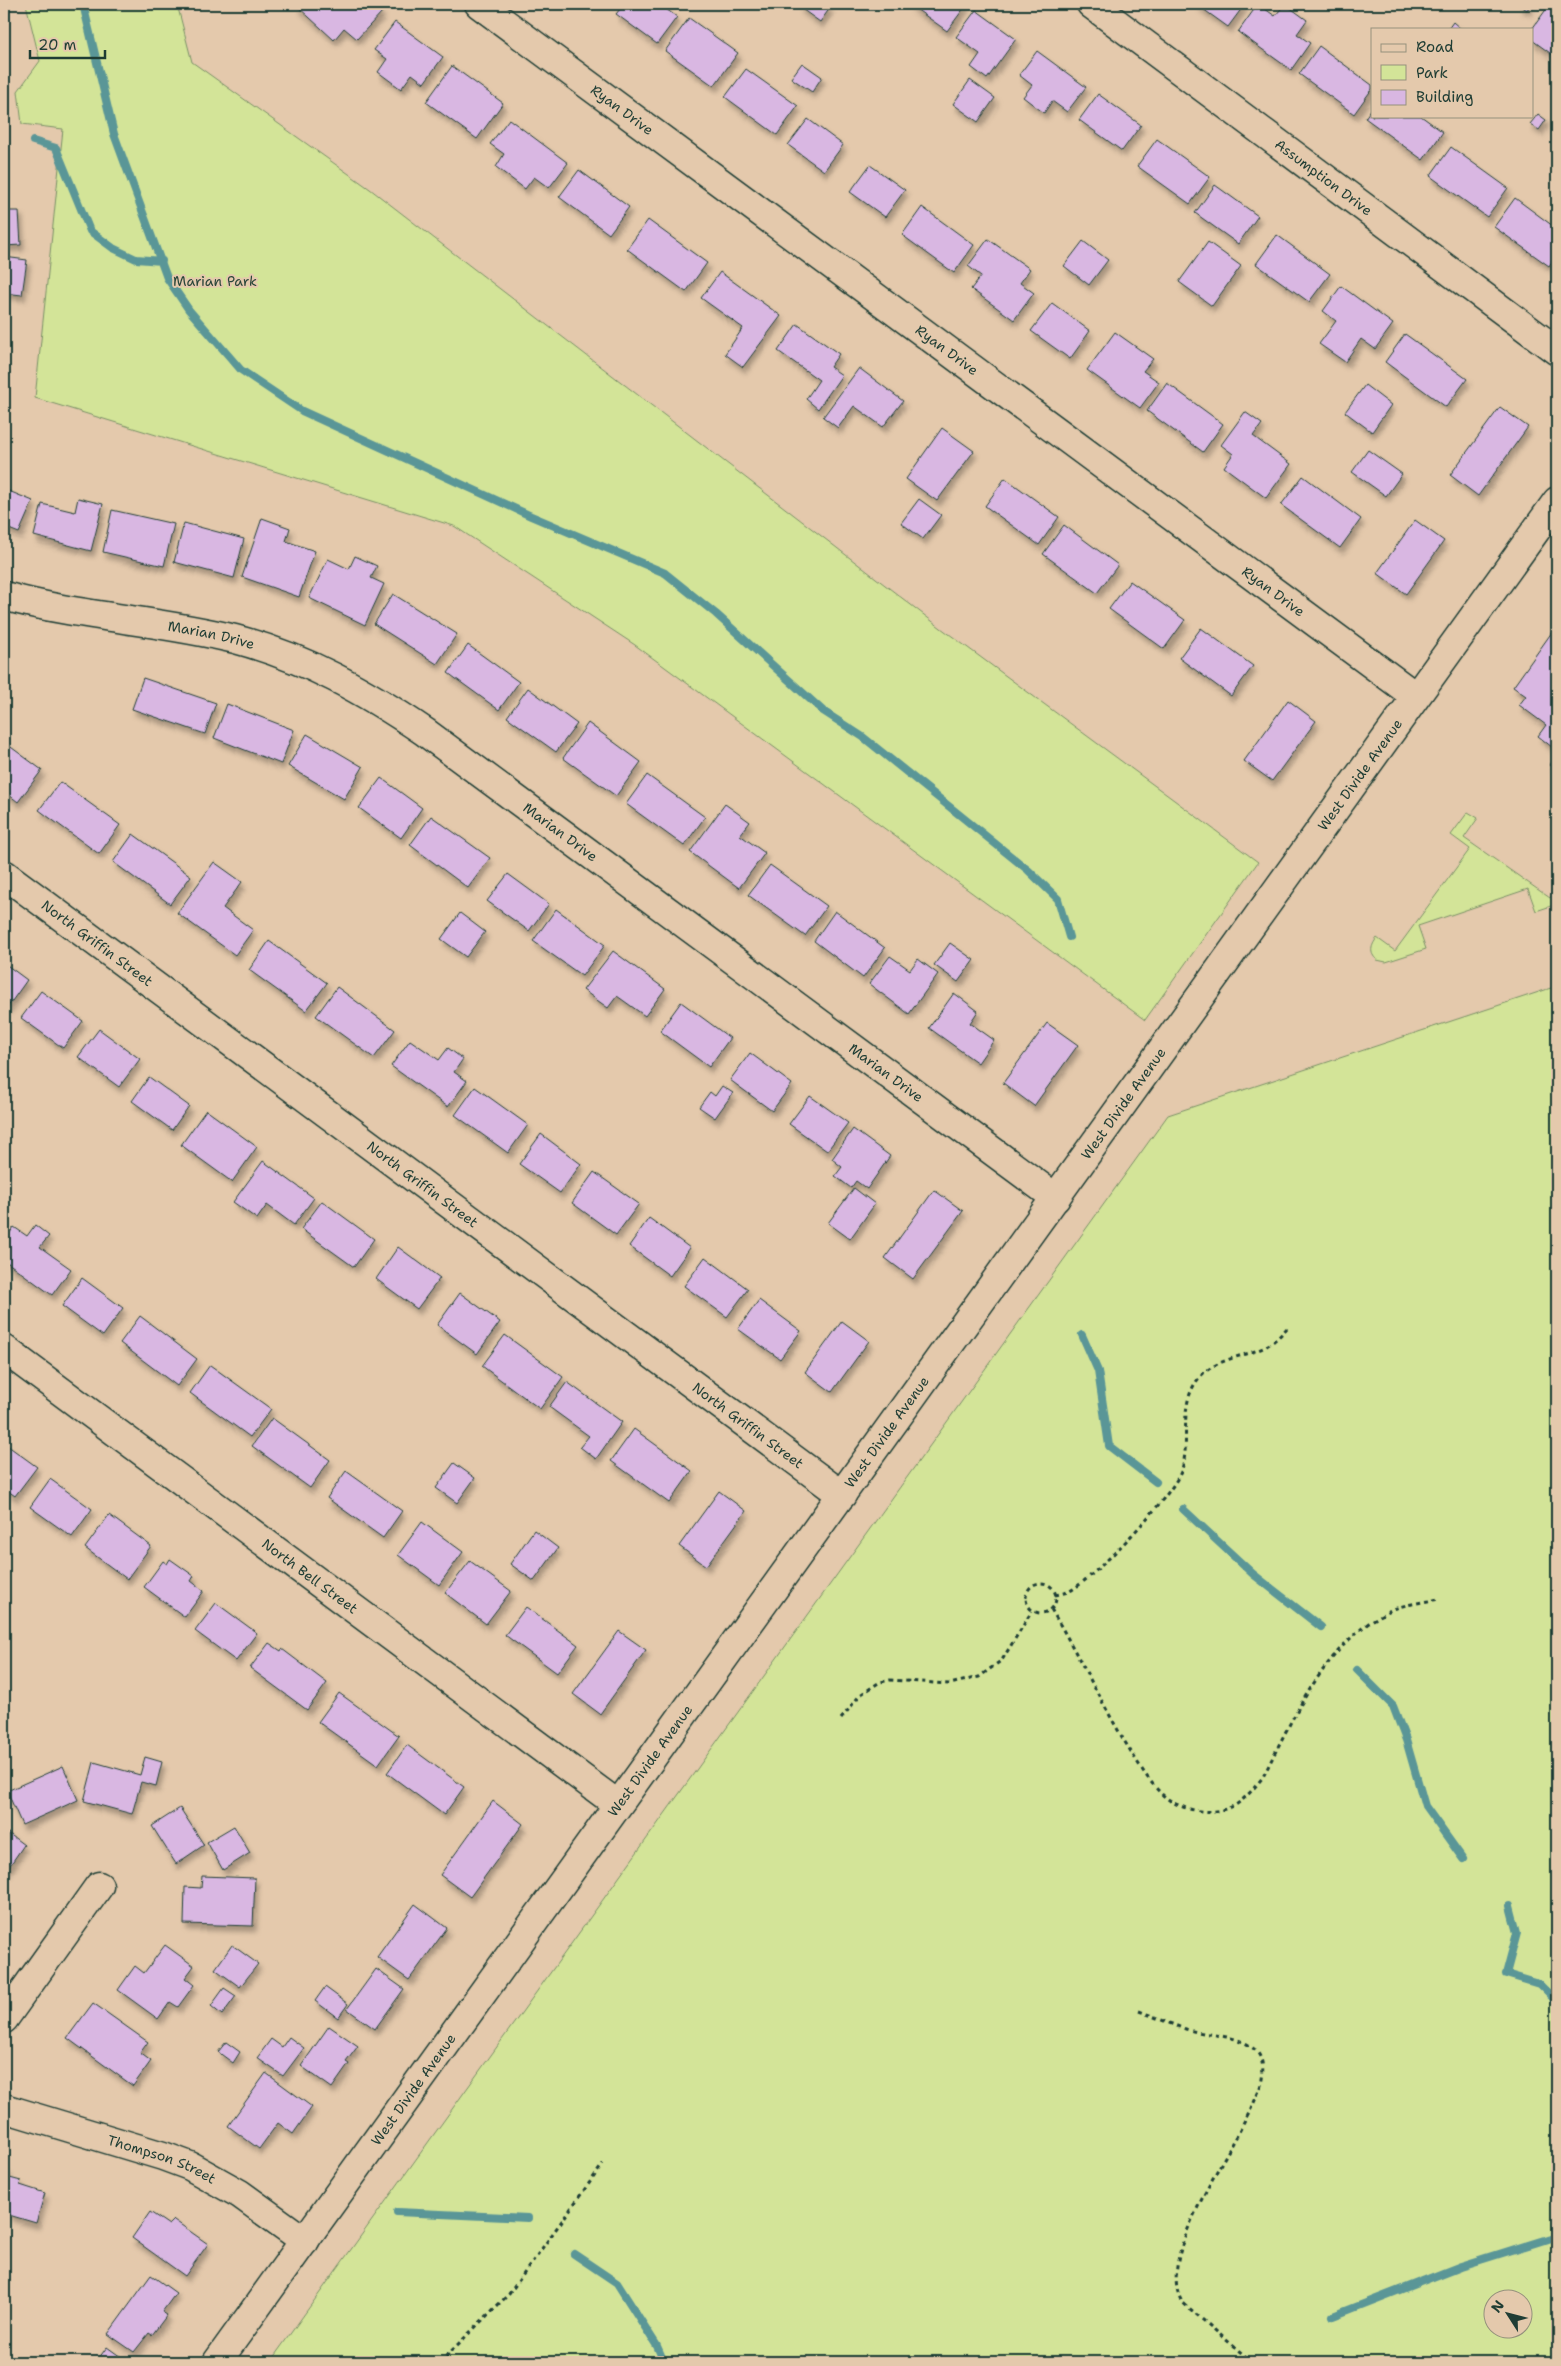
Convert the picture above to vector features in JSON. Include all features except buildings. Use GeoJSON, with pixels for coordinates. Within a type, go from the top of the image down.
{"type":"FeatureCollection","features":[{"type":"Feature","properties":{"kind":"street","name":"Ryan Drive"},"geometry":{"type":"LineString","coordinates":[[480,4],[1415,696]]}},
{"type":"Feature","properties":{"kind":"street","name":"Assumption Drive"},"geometry":{"type":"LineString","coordinates":[[1091,4],[1557,351]]}},
{"type":"Feature","properties":{"kind":"street","name":"West Divide Avenue"},"geometry":{"type":"LineString","coordinates":[[217,2362],[1557,501]]}},
{"type":"Feature","properties":{"kind":"street","name":"Marian Drive"},"geometry":{"type":"LineString","coordinates":[[4,596],[52,607],[198,631],[235,640],[311,664],[349,683],[426,732],[1056,1198]]}},
{"type":"Feature","properties":{"kind":"street","name":"North Griffin Street"},"geometry":{"type":"LineString","coordinates":[[4,874],[842,1495]]}},
{"type":"Feature","properties":{"kind":"street","name":"North Bell Street"},"geometry":{"type":"LineString","coordinates":[[4,1349],[618,1804]]}},
{"type":"Feature","properties":{"kind":"street"},"geometry":{"type":"LineString","coordinates":[[4,2019],[99,1886]]}},
{"type":"Feature","properties":{"kind":"street","name":"Thompson Street"},"geometry":{"type":"LineString","coordinates":[[4,2108],[163,2156],[190,2166],[240,2194],[305,2240]]}},
{"type":"Feature","properties":{"kind":"path"},"geometry":{"type":"LineString","coordinates":[[1055,1594],[1070,1591],[1101,1565],[1154,1511],[1176,1484],[1184,1457],[1187,1400],[1192,1387],[1201,1376],[1212,1367],[1226,1360],[1265,1347],[1287,1328]]}},
{"type":"Feature","properties":{"kind":"path"},"geometry":{"type":"LineString","coordinates":[[1046,1584],[1055,1594],[1052,1609],[1042,1613],[1032,1610],[1026,1598],[1032,1586],[1046,1584]]}},
{"type":"Feature","properties":{"kind":"path"},"geometry":{"type":"LineString","coordinates":[[1052,1609],[1122,1736],[1151,1781],[1174,1803],[1195,1810],[1208,1811],[1228,1809],[1237,1804],[1255,1788],[1263,1777],[1307,1692],[1332,1659],[1356,1635],[1387,1612],[1438,1599]]}},
{"type":"Feature","properties":{"kind":"path"},"geometry":{"type":"LineString","coordinates":[[841,1719],[860,1695],[880,1682],[890,1680],[950,1684],[980,1677],[1002,1660],[1032,1610]]}},
{"type":"Feature","properties":{"kind":"path"},"geometry":{"type":"LineString","coordinates":[[1139,2010],[1190,2030],[1244,2043],[1259,2054],[1263,2073],[1256,2096],[1215,2172],[1192,2222],[1180,2254],[1175,2284],[1177,2294],[1182,2302],[1252,2362]]}},
{"type":"Feature","properties":{"kind":"path"},"geometry":{"type":"LineString","coordinates":[[440,2362],[509,2294],[603,2164]]}},
{"type":"Feature","properties":{"kind":"green space","name":"Marian Park"},"geometry":{"type":"Polygon","coordinates":[[[26,4],[177,4],[192,62],[370,189],[941,628],[1258,862],[1145,1020],[635,645],[454,526],[35,398],[63,129],[22,124],[18,91],[40,61],[26,4]]]}},
{"type":"Feature","properties":{"kind":"green space"},"geometry":{"type":"Polygon","coordinates":[[[1468,812],[1478,818],[1464,838],[1550,898],[1557,888],[1557,904],[1536,911],[1528,889],[1418,926],[1426,949],[1386,962],[1377,960],[1373,955],[1372,949],[1377,938],[1395,951],[1470,849],[1451,835],[1468,812]]]}},
{"type":"Feature","properties":{"kind":"green space"},"geometry":{"type":"Polygon","coordinates":[[[1557,986],[1557,2362],[270,2362],[1168,1115],[1557,986]]]}},
{"type":"Feature","properties":{"kind":"waterway"},"geometry":{"type":"LineString","coordinates":[[83,4],[114,134],[167,278],[189,310],[241,370],[302,411],[531,516],[665,573],[716,614],[823,711],[863,737],[1028,870],[1058,899],[1069,937]]}},
{"type":"Feature","properties":{"kind":"waterway"},"geometry":{"type":"LineString","coordinates":[[33,141],[56,148],[90,231],[113,248],[136,259],[162,261]]}},
{"type":"Feature","properties":{"kind":"waterway"},"geometry":{"type":"LineString","coordinates":[[1082,1335],[1098,1371],[1109,1446],[1156,1482]]}},
{"type":"Feature","properties":{"kind":"waterway"},"geometry":{"type":"LineString","coordinates":[[1183,1509],[1253,1574],[1321,1627]]}},
{"type":"Feature","properties":{"kind":"waterway"},"geometry":{"type":"LineString","coordinates":[[1357,1670],[1393,1706],[1406,1740],[1425,1806],[1463,1859]]}},
{"type":"Feature","properties":{"kind":"waterway"},"geometry":{"type":"LineString","coordinates":[[1510,1906],[1517,1933],[1506,1974],[1539,1984],[1557,2002]]}},
{"type":"Feature","properties":{"kind":"waterway"},"geometry":{"type":"LineString","coordinates":[[397,2212],[528,2218]]}},
{"type":"Feature","properties":{"kind":"waterway"},"geometry":{"type":"LineString","coordinates":[[1333,2316],[1461,2266],[1557,2236]]}},
{"type":"Feature","properties":{"kind":"waterway"},"geometry":{"type":"LineString","coordinates":[[574,2254],[617,2283],[657,2346],[664,2362]]}}]}
